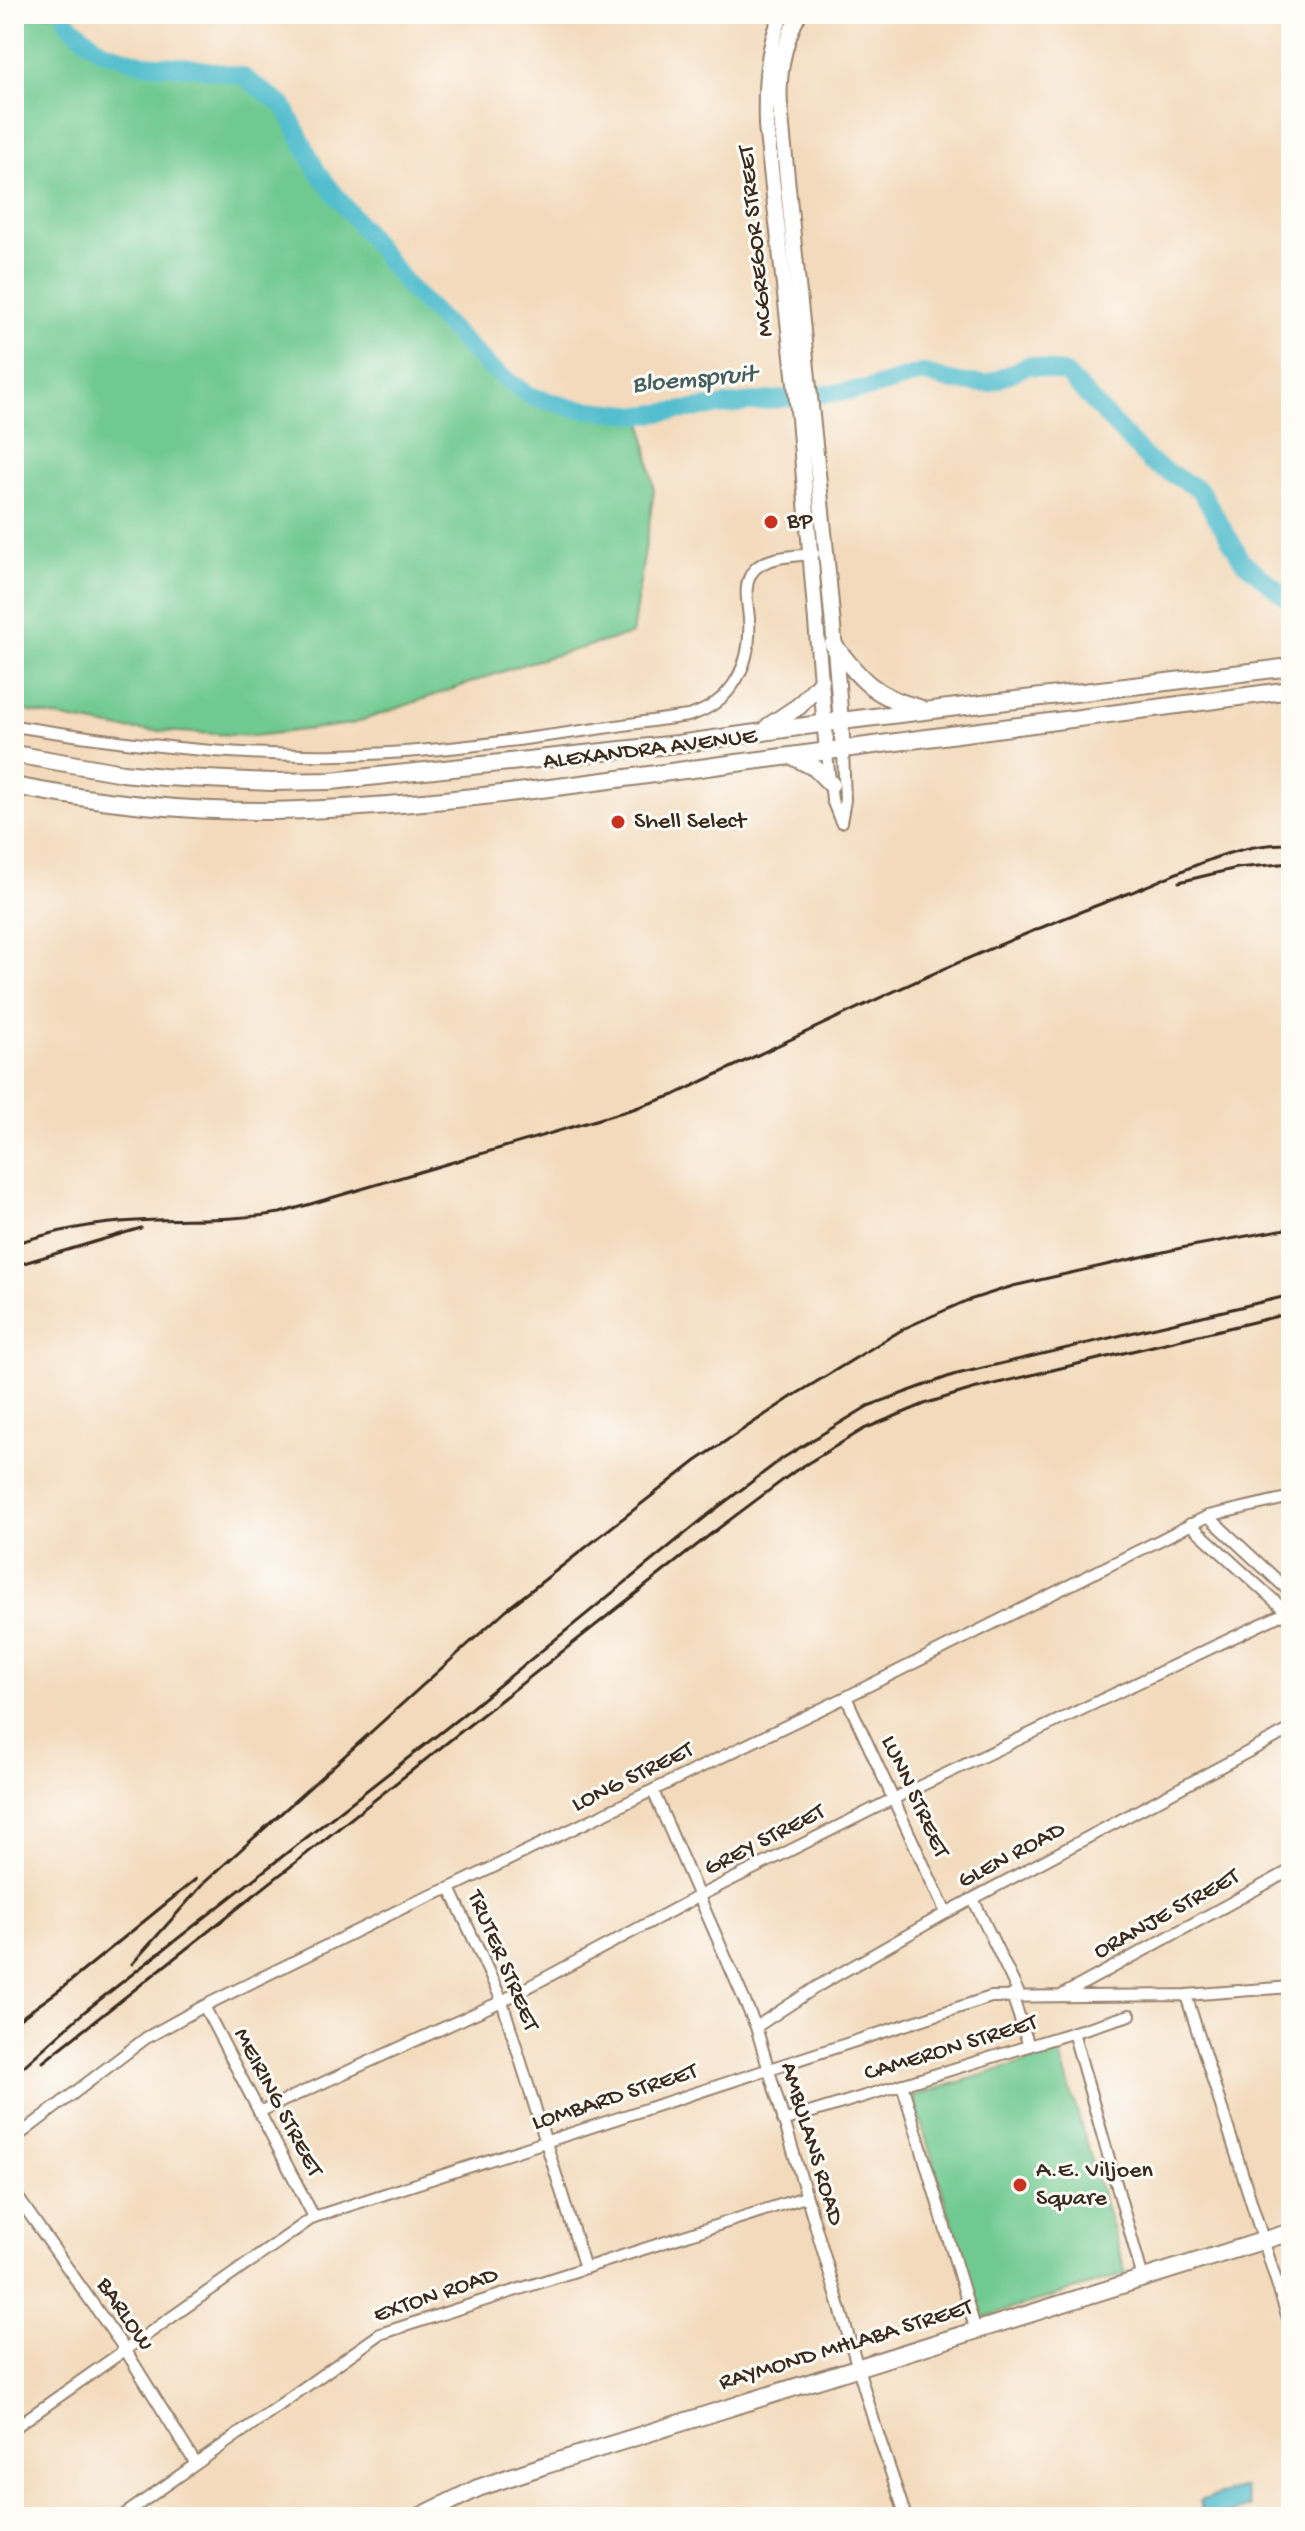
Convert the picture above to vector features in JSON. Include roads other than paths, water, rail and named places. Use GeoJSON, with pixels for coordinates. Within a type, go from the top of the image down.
{"type":"FeatureCollection","features":[{"type":"Feature","properties":{"kind":"main road","name":"MCGREGOR STREET"},"geometry":{"type":"LineString","coordinates":[[782,14],[770,50],[764,94],[771,177],[826,553],[833,644],[835,752]]}},
{"type":"Feature","properties":{"kind":"main road","name":"MCGREGOR STREET"},"geometry":{"type":"LineString","coordinates":[[799,14],[786,49],[779,91],[801,375]]}},
{"type":"Feature","properties":{"kind":"main road","name":"MCGREGOR STREET"},"geometry":{"type":"LineString","coordinates":[[806,418],[820,683],[833,722]]}},
{"type":"Feature","properties":{"kind":"main road"},"geometry":{"type":"LineString","coordinates":[[833,644],[858,676],[875,691],[894,701],[929,710]]}},
{"type":"Feature","properties":{"kind":"main road","name":"ALEXANDRA AVENUE"},"geometry":{"type":"LineString","coordinates":[[14,754],[123,773],[271,782],[331,781],[737,737],[833,722],[1291,667]]}},
{"type":"Feature","properties":{"kind":"main road"},"geometry":{"type":"LineString","coordinates":[[737,737],[773,725],[786,717],[820,683]]}},
{"type":"Feature","properties":{"kind":"main road","name":"ALEXANDRA AVENUE"},"geometry":{"type":"LineString","coordinates":[[14,786],[90,800],[189,808],[267,811],[343,809],[577,785],[1291,690]]}},
{"type":"Feature","properties":{"kind":"main road"},"geometry":{"type":"LineString","coordinates":[[794,756],[815,768],[831,784]]}},
{"type":"Feature","properties":{"kind":"main road"},"geometry":{"type":"LineString","coordinates":[[188,778],[189,808]]}},
{"type":"Feature","properties":{"kind":"main road"},"geometry":{"type":"LineString","coordinates":[[14,795],[43,792]]}},
{"type":"Feature","properties":{"kind":"main road","name":"RAYMOND MHLABA STREET"},"geometry":{"type":"LineString","coordinates":[[419,2517],[478,2488],[546,2465],[1291,2232]]}},
{"type":"Feature","properties":{"kind":"street"},"geometry":{"type":"LineString","coordinates":[[14,726],[165,748],[341,755],[441,748],[688,716],[703,712],[718,702],[728,693],[743,669],[750,640],[747,586],[752,572],[772,560],[826,553]]}},
{"type":"Feature","properties":{"kind":"street"},"geometry":{"type":"LineString","coordinates":[[835,752],[845,800],[841,822],[832,800],[835,752]]}},
{"type":"Feature","properties":{"kind":"street","name":"LONG STREET"},"geometry":{"type":"LineString","coordinates":[[14,2139],[133,2046],[204,2006],[846,1697],[1190,1524],[1208,1516],[1291,1497]]}},
{"type":"Feature","properties":{"kind":"street"},"geometry":{"type":"LineString","coordinates":[[1208,1516],[1291,1593]]}},
{"type":"Feature","properties":{"kind":"street"},"geometry":{"type":"LineString","coordinates":[[1190,1524],[1290,1613]]}},
{"type":"Feature","properties":{"kind":"street","name":"GREY STREET"},"geometry":{"type":"LineString","coordinates":[[259,2112],[502,2001],[699,1896],[893,1799],[1290,1613]]}},
{"type":"Feature","properties":{"kind":"street","name":"LUNN STREET"},"geometry":{"type":"LineString","coordinates":[[846,1697],[946,1913]]}},
{"type":"Feature","properties":{"kind":"street","name":"GLEN ROAD"},"geometry":{"type":"LineString","coordinates":[[756,2027],[818,1986],[946,1913],[1291,1729]]}},
{"type":"Feature","properties":{"kind":"street","name":"AMBULANS ROAD"},"geometry":{"type":"LineString","coordinates":[[653,1791],[756,2027],[805,2197],[906,2517]]}},
{"type":"Feature","properties":{"kind":"street","name":"ORANJE STREET"},"geometry":{"type":"LineString","coordinates":[[1063,1995],[1291,1870]]}},
{"type":"Feature","properties":{"kind":"street","name":"TRUTER STREET"},"geometry":{"type":"LineString","coordinates":[[450,1888],[502,2001],[585,2268]]}},
{"type":"Feature","properties":{"kind":"street"},"geometry":{"type":"LineString","coordinates":[[973,1899],[1016,1996],[1029,2046]]}},
{"type":"Feature","properties":{"kind":"street","name":"LOMBARD STREET"},"geometry":{"type":"LineString","coordinates":[[14,2428],[314,2217],[991,1997],[1186,1995],[1291,1987]]}},
{"type":"Feature","properties":{"kind":"street"},"geometry":{"type":"LineString","coordinates":[[1186,1995],[1291,2328]]}},
{"type":"Feature","properties":{"kind":"street","name":"MEIRING STREET"},"geometry":{"type":"LineString","coordinates":[[204,2006],[314,2217]]}},
{"type":"Feature","properties":{"kind":"street","name":"CAMERON STREET"},"geometry":{"type":"LineString","coordinates":[[783,2121],[1130,2015]]}},
{"type":"Feature","properties":{"kind":"street"},"geometry":{"type":"LineString","coordinates":[[1073,2032],[1143,2278]]}},
{"type":"Feature","properties":{"kind":"street"},"geometry":{"type":"LineString","coordinates":[[902,2084],[976,2331]]}},
{"type":"Feature","properties":{"kind":"street","name":"BARLOW"},"geometry":{"type":"LineString","coordinates":[[14,2192],[126,2351],[196,2464]]}},
{"type":"Feature","properties":{"kind":"street","name":"EXTON ROAD"},"geometry":{"type":"LineString","coordinates":[[121,2517],[380,2334],[805,2197]]}},
{"type":"Feature","properties":{"kind":"water"},"geometry":{"type":"Polygon","coordinates":[[[1244,2487],[1250,2507],[1217,2517],[1204,2517],[1199,2501],[1244,2487]]]}},
{"type":"Feature","properties":{"kind":"waterway","name":"Bloemspruit"},"geometry":{"type":"LineString","coordinates":[[65,14],[68,23],[100,50],[144,64],[190,67],[242,76],[284,106],[317,171],[411,290],[489,367],[528,395],[572,408],[641,415],[868,389],[922,373],[954,382],[988,384],[1029,365],[1066,374],[1150,462],[1200,490],[1242,560],[1291,602]]}},
{"type":"Feature","properties":{"kind":"railway"},"geometry":{"type":"LineString","coordinates":[[14,1244],[105,1224],[280,1213],[633,1109],[674,1095],[953,965],[1205,861],[1247,848],[1291,844]]}},
{"type":"Feature","properties":{"kind":"railway"},"geometry":{"type":"LineString","coordinates":[[1179,882],[1237,868],[1291,863]]}},
{"type":"Feature","properties":{"kind":"railway"},"geometry":{"type":"LineString","coordinates":[[14,1266],[141,1228]]}},
{"type":"Feature","properties":{"kind":"railway"},"geometry":{"type":"LineString","coordinates":[[132,1964],[205,1882],[506,1610],[696,1461],[793,1396],[905,1328],[966,1301],[1013,1286],[1181,1248],[1291,1228]]}},
{"type":"Feature","properties":{"kind":"railway"},"geometry":{"type":"LineString","coordinates":[[14,2075],[84,2012],[459,1718],[709,1514],[783,1458],[868,1406],[953,1375],[1291,1295]]}},
{"type":"Feature","properties":{"kind":"railway"},"geometry":{"type":"LineString","coordinates":[[43,2062],[711,1534],[795,1471],[864,1429],[927,1403],[973,1389],[1291,1313]]}},
{"type":"Feature","properties":{"kind":"railway"},"geometry":{"type":"LineString","coordinates":[[14,2023],[196,1879]]}},
{"type":"Feature","properties":{"kind":"place","name":"BP"},"geometry":{"type":"Point","coordinates":[771,522]}},
{"type":"Feature","properties":{"kind":"place","name":"Shell Select"},"geometry":{"type":"Point","coordinates":[618,822]}},
{"type":"Feature","properties":{"kind":"place","name":"A.E. Viljoen Square"},"geometry":{"type":"Point","coordinates":[1020,2185]}}]}
